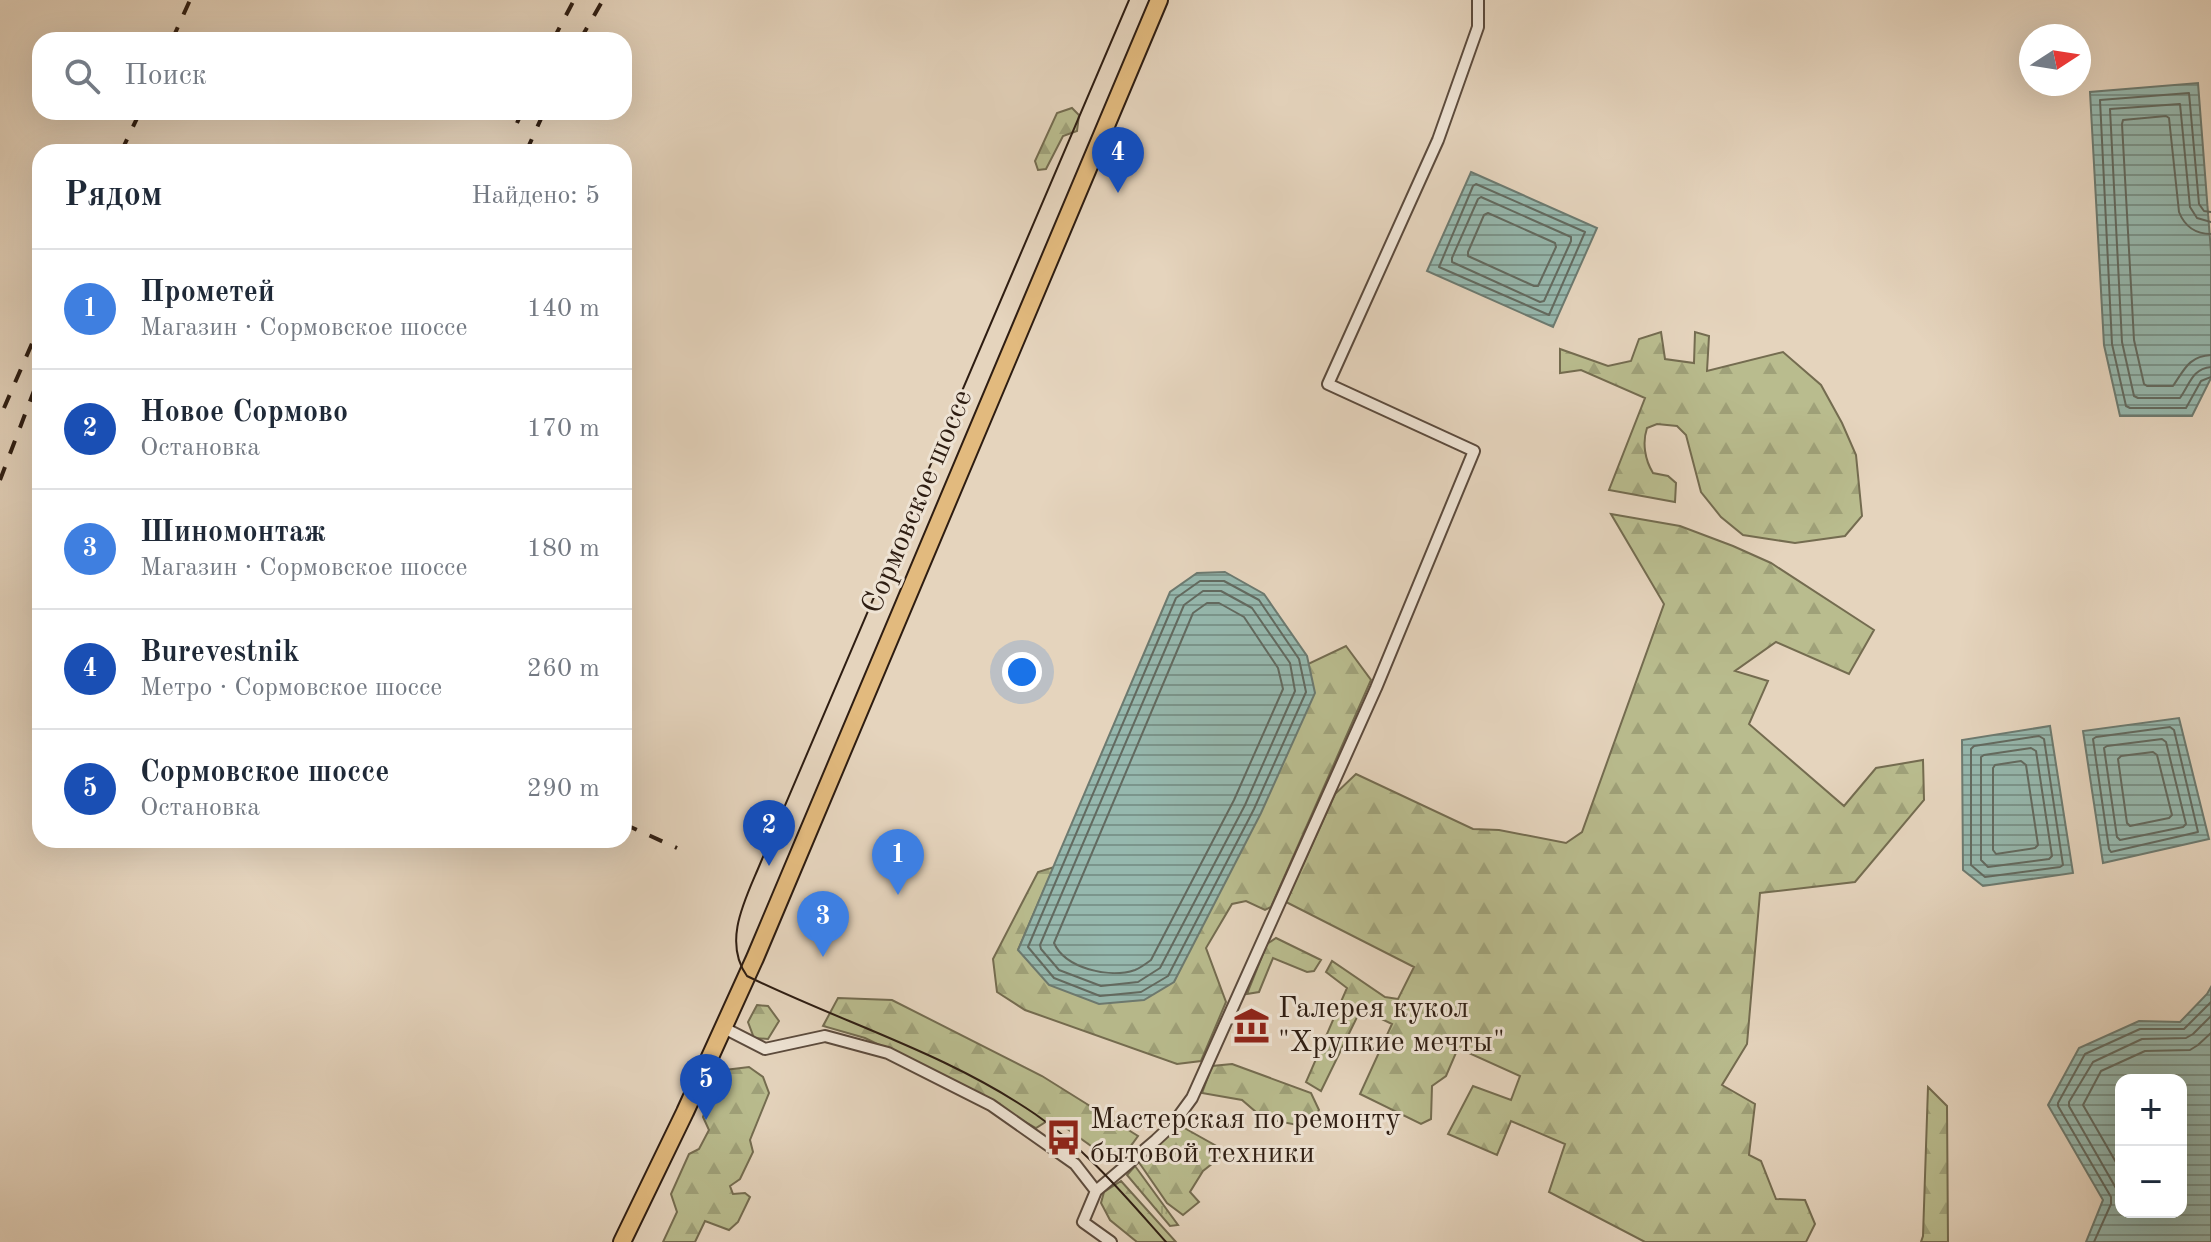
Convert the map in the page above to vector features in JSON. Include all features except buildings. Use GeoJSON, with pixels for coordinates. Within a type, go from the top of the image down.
{"type":"FeatureCollection","features":[{"type":"Feature","properties":{"kind":"main road","name":"Сормовское шоссе"},"geometry":{"type":"LineString","coordinates":[[622,1242],[724,1028],[1159,0]]}},
{"type":"Feature","properties":{"kind":"street"},"geometry":{"type":"LineString","coordinates":[[1111,1242],[1083,1222],[1096,1191],[1173,1124],[1192,1098],[1376,688],[1474,451],[1328,384],[1438,140],[1478,27],[1478,0]]}},
{"type":"Feature","properties":{"kind":"street"},"geometry":{"type":"LineString","coordinates":[[724,1028],[765,1049],[825,1036],[888,1053],[991,1105],[1075,1164],[1096,1191]]}},
{"type":"Feature","properties":{"kind":"green space"},"geometry":{"type":"Polygon","coordinates":[[[1072,108],[1079,115],[1077,131],[1063,136],[1046,169],[1038,170],[1035,161],[1057,113],[1072,108]]]}},
{"type":"Feature","properties":{"kind":"green space"},"geometry":{"type":"Polygon","coordinates":[[[1661,332],[1665,359],[1694,363],[1695,332],[1709,336],[1707,371],[1783,352],[1821,385],[1856,455],[1862,516],[1845,536],[1795,543],[1743,535],[1721,517],[1701,492],[1686,435],[1677,426],[1657,424],[1647,428],[1645,440],[1646,457],[1653,473],[1668,476],[1676,483],[1675,502],[1609,490],[1645,398],[1581,370],[1560,373],[1560,349],[1608,366],[1631,361],[1639,339],[1661,332]]]}},
{"type":"Feature","properties":{"kind":"green space"},"geometry":{"type":"Polygon","coordinates":[[[1611,514],[1680,526],[1733,546],[1771,563],[1874,630],[1849,674],[1776,642],[1735,671],[1768,681],[1749,724],[1844,806],[1876,768],[1923,760],[1924,800],[1855,882],[1760,893],[1747,1044],[1722,1085],[1755,1104],[1749,1155],[1761,1161],[1776,1199],[1805,1200],[1815,1224],[1806,1242],[1645,1242],[1549,1192],[1565,1144],[1511,1121],[1497,1155],[1448,1134],[1473,1086],[1511,1100],[1520,1076],[1458,1048],[1446,1076],[1432,1086],[1431,1119],[1421,1124],[1360,1094],[1392,1024],[1361,1009],[1321,1091],[1306,1082],[1347,988],[1326,972],[1332,961],[1385,997],[1398,999],[1414,967],[1286,902],[1335,794],[1356,774],[1473,829],[1499,830],[1566,843],[1582,832],[1664,604],[1611,514]]]}},
{"type":"Feature","properties":{"kind":"green space"},"geometry":{"type":"Polygon","coordinates":[[[1346,646],[1371,680],[1271,907],[1265,910],[1246,901],[1232,904],[1206,948],[1226,1002],[1201,1061],[1177,1064],[1025,1010],[997,992],[993,959],[1038,872],[1054,867],[1018,950],[1314,693],[1308,664],[1346,646]]]}},
{"type":"Feature","properties":{"kind":"green space"},"geometry":{"type":"Polygon","coordinates":[[[1276,938],[1321,960],[1314,971],[1307,972],[1273,958],[1259,992],[1247,994],[1267,944],[1276,938]]]}},
{"type":"Feature","properties":{"kind":"green space"},"geometry":{"type":"Polygon","coordinates":[[[838,998],[892,1000],[1042,1076],[1138,1136],[1125,1154],[1105,1156],[1052,1118],[1036,1128],[935,1072],[865,1038],[823,1026],[838,998]]]}},
{"type":"Feature","properties":{"kind":"green space"},"geometry":{"type":"Polygon","coordinates":[[[757,1005],[768,1006],[779,1021],[768,1039],[754,1038],[748,1022],[757,1005]]]}},
{"type":"Feature","properties":{"kind":"green space"},"geometry":{"type":"Polygon","coordinates":[[[1232,1064],[1311,1093],[1319,1110],[1307,1127],[1263,1118],[1242,1100],[1202,1093],[1212,1066],[1232,1064]]]}},
{"type":"Feature","properties":{"kind":"green space"},"geometry":{"type":"Polygon","coordinates":[[[749,1067],[763,1077],[769,1093],[750,1140],[753,1152],[740,1179],[730,1186],[733,1194],[745,1193],[750,1197],[738,1222],[729,1230],[705,1221],[695,1242],[663,1242],[677,1212],[671,1194],[689,1154],[699,1149],[709,1130],[703,1117],[708,1102],[721,1092],[720,1081],[725,1070],[749,1067]]]}},
{"type":"Feature","properties":{"kind":"green space"},"geometry":{"type":"Polygon","coordinates":[[[1928,1087],[1947,1106],[1948,1242],[1921,1242],[1928,1087]]]}},
{"type":"Feature","properties":{"kind":"green space"},"geometry":{"type":"Polygon","coordinates":[[[1179,1125],[1227,1152],[1203,1171],[1190,1192],[1199,1202],[1183,1215],[1167,1203],[1138,1161],[1179,1125]]]}},
{"type":"Feature","properties":{"kind":"green space"},"geometry":{"type":"Polygon","coordinates":[[[1135,1166],[1178,1225],[1170,1226],[1127,1175],[1135,1166]]]}},
{"type":"Feature","properties":{"kind":"green space"},"geometry":{"type":"Polygon","coordinates":[[[1121,1181],[1176,1242],[1137,1242],[1110,1220],[1101,1203],[1104,1192],[1121,1181]]]}},
{"type":"Feature","properties":{"kind":"water"},"geometry":{"type":"Polygon","coordinates":[[[2198,83],[2211,252],[2211,378],[2192,416],[2120,416],[2104,345],[2091,92],[2198,83]]]}},
{"type":"Feature","properties":{"kind":"water"},"geometry":{"type":"Polygon","coordinates":[[[1471,172],[1597,228],[1553,327],[1427,271],[1471,172]]]}},
{"type":"Feature","properties":{"kind":"water"},"geometry":{"type":"Polygon","coordinates":[[[1225,572],[1264,594],[1307,656],[1315,693],[1261,813],[1174,982],[1144,1000],[1099,1004],[1049,985],[1018,950],[1170,592],[1197,573],[1225,572]]]}},
{"type":"Feature","properties":{"kind":"water"},"geometry":{"type":"Polygon","coordinates":[[[2179,718],[2209,839],[2103,863],[2083,731],[2179,718]]]}},
{"type":"Feature","properties":{"kind":"water"},"geometry":{"type":"Polygon","coordinates":[[[2050,726],[2073,873],[1983,886],[1963,870],[1962,740],[2050,726]]]}},
{"type":"Feature","properties":{"kind":"water"},"geometry":{"type":"Polygon","coordinates":[[[2211,987],[2211,1242],[2086,1242],[2103,1200],[2048,1105],[2079,1048],[2139,1021],[2180,1022],[2211,987]]]}},
{"type":"Feature","properties":{"kind":"tram line"},"geometry":{"type":"LineString","coordinates":[[1129,0],[749,891],[736,934],[740,963],[747,976],[966,1073],[1035,1114],[1088,1158],[1166,1242]]}},
{"type":"Feature","properties":{"kind":"railway"},"geometry":{"type":"LineString","coordinates":[[176,32],[190,0]]}},
{"type":"Feature","properties":{"kind":"railway"},"geometry":{"type":"LineString","coordinates":[[557,32],[574,0]]}},
{"type":"Feature","properties":{"kind":"railway"},"geometry":{"type":"LineString","coordinates":[[585,32],[603,0]]}},
{"type":"Feature","properties":{"kind":"railway"},"geometry":{"type":"LineString","coordinates":[[125,144],[136,120]]}},
{"type":"Feature","properties":{"kind":"railway"},"geometry":{"type":"LineString","coordinates":[[530,144],[540,120]]}},
{"type":"Feature","properties":{"kind":"railway"},"geometry":{"type":"LineString","coordinates":[[4,408],[32,343]]}},
{"type":"Feature","properties":{"kind":"railway"},"geometry":{"type":"LineString","coordinates":[[0,480],[32,396]]}},
{"type":"Feature","properties":{"kind":"railway"},"geometry":{"type":"LineString","coordinates":[[632,828],[677,848]]}},
{"type":"Feature","properties":{"kind":"place","name":"Burevestnik"},"geometry":{"type":"Point","coordinates":[1118,193]}},
{"type":"Feature","properties":{"kind":"place","name":"Новое Сормово"},"geometry":{"type":"Point","coordinates":[769,866]}},
{"type":"Feature","properties":{"kind":"place","name":"Прометей"},"geometry":{"type":"Point","coordinates":[898,895]}},
{"type":"Feature","properties":{"kind":"place","name":"Шиномонтаж"},"geometry":{"type":"Point","coordinates":[823,957]}},
{"type":"Feature","properties":{"kind":"place","name":"Галерея кукол \"Хрупкие мечты\""},"geometry":{"type":"Point","coordinates":[1252,1026]}},
{"type":"Feature","properties":{"kind":"place","name":"Сормовское шоссе"},"geometry":{"type":"Point","coordinates":[706,1120]}},
{"type":"Feature","properties":{"kind":"place","name":"Мастерская по ремонту бытовой техники"},"geometry":{"type":"Point","coordinates":[1064,1137]}}]}
